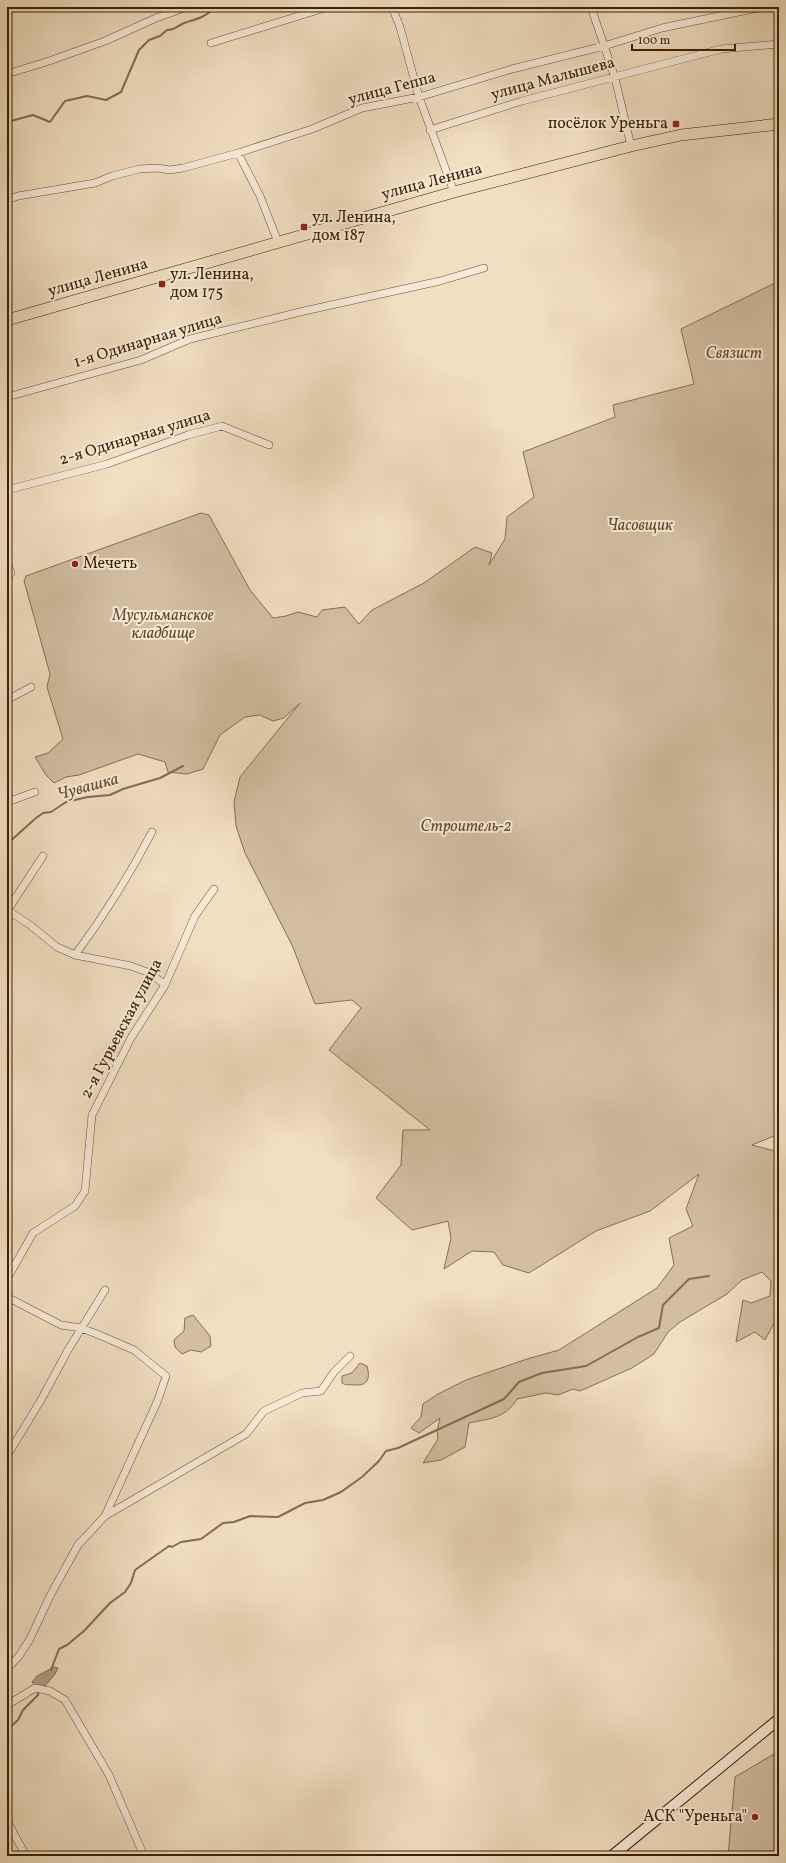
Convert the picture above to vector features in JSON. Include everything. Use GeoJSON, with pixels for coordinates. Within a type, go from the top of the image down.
{"type":"FeatureCollection","features":[{"type":"Feature","properties":{"kind":"main road","name":"улица Ленина"},"geometry":{"type":"LineString","coordinates":[[7,320],[454,192],[631,146],[681,135],[779,124]]}},
{"type":"Feature","properties":{"kind":"main road"},"geometry":{"type":"LineString","coordinates":[[612,1856],[779,1718]]}},
{"type":"Feature","properties":{"kind":"street"},"geometry":{"type":"LineString","coordinates":[[7,74],[105,41],[156,18],[187,7]]}},
{"type":"Feature","properties":{"kind":"street"},"geometry":{"type":"LineString","coordinates":[[211,43],[328,7]]}},
{"type":"Feature","properties":{"kind":"street"},"geometry":{"type":"LineString","coordinates":[[392,7],[400,27],[419,97],[430,130],[454,192]]}},
{"type":"Feature","properties":{"kind":"street"},"geometry":{"type":"LineString","coordinates":[[591,7],[615,78],[631,146]]}},
{"type":"Feature","properties":{"kind":"street","name":"улица Геппа"},"geometry":{"type":"LineString","coordinates":[[7,200],[18,196],[95,184],[112,176],[139,169],[157,168],[170,170],[238,153],[312,129],[362,108],[419,97],[512,69],[604,46],[662,28],[762,7]]}},
{"type":"Feature","properties":{"kind":"street","name":"улица Малышева"},"geometry":{"type":"LineString","coordinates":[[430,130],[522,101],[615,78],[721,49],[779,44]]}},
{"type":"Feature","properties":{"kind":"street"},"geometry":{"type":"LineString","coordinates":[[238,153],[260,196],[278,242]]}},
{"type":"Feature","properties":{"kind":"street","name":"1-я Одинарная улица"},"geometry":{"type":"LineString","coordinates":[[7,397],[141,360],[190,339],[304,310],[440,281],[484,268]]}},
{"type":"Feature","properties":{"kind":"street","name":"2-я Одинарная улица"},"geometry":{"type":"LineString","coordinates":[[7,490],[107,464],[188,435],[222,426],[270,445]]}},
{"type":"Feature","properties":{"kind":"street"},"geometry":{"type":"LineString","coordinates":[[7,562],[9,574]]}},
{"type":"Feature","properties":{"kind":"street"},"geometry":{"type":"LineString","coordinates":[[7,700],[31,687]]}},
{"type":"Feature","properties":{"kind":"street"},"geometry":{"type":"LineString","coordinates":[[7,802],[35,792]]}},
{"type":"Feature","properties":{"kind":"street"},"geometry":{"type":"LineString","coordinates":[[75,955],[130,875],[152,832]]}},
{"type":"Feature","properties":{"kind":"street"},"geometry":{"type":"LineString","coordinates":[[43,856],[7,911],[30,925],[57,947],[75,955],[144,970],[165,985]]}},
{"type":"Feature","properties":{"kind":"street","name":"2-я Гурьевская улица"},"geometry":{"type":"LineString","coordinates":[[7,1278],[33,1234],[74,1206],[85,1191],[92,1115],[131,1038],[165,985],[195,916],[214,889]]}},
{"type":"Feature","properties":{"kind":"street"},"geometry":{"type":"LineString","coordinates":[[7,1456],[81,1328],[105,1290]]}},
{"type":"Feature","properties":{"kind":"street"},"geometry":{"type":"LineString","coordinates":[[7,1297],[61,1325],[81,1328],[134,1350],[166,1376],[158,1400],[105,1516]]}},
{"type":"Feature","properties":{"kind":"street"},"geometry":{"type":"LineString","coordinates":[[7,1669],[19,1656],[30,1639],[50,1596],[78,1545],[105,1516],[246,1434],[264,1411],[302,1393],[321,1391],[334,1372],[350,1356]]}},
{"type":"Feature","properties":{"kind":"street"},"geometry":{"type":"LineString","coordinates":[[7,1705],[35,1688],[43,1689],[65,1700],[109,1775],[144,1856]]}},
{"type":"Feature","properties":{"kind":"street"},"geometry":{"type":"LineString","coordinates":[[7,1820],[26,1856]]}},
{"type":"Feature","properties":{"kind":"green space"},"geometry":{"type":"Polygon","coordinates":[[[779,281],[779,1134],[752,1145],[779,1152],[779,1198],[777,1204],[779,1214],[779,1327],[773,1325],[765,1340],[755,1332],[736,1342],[743,1300],[751,1303],[770,1296],[771,1281],[762,1272],[742,1280],[727,1294],[680,1322],[668,1332],[654,1354],[632,1368],[580,1391],[573,1389],[558,1395],[546,1393],[517,1399],[508,1410],[496,1417],[469,1423],[465,1447],[441,1460],[423,1463],[438,1439],[437,1431],[440,1418],[419,1433],[411,1428],[421,1417],[423,1404],[438,1394],[466,1380],[527,1359],[559,1350],[657,1288],[674,1265],[669,1238],[693,1226],[686,1209],[699,1174],[650,1211],[596,1231],[529,1273],[503,1265],[494,1252],[472,1251],[444,1269],[451,1238],[448,1221],[412,1230],[376,1198],[401,1165],[403,1130],[430,1130],[329,1050],[361,1008],[352,1000],[315,1004],[292,945],[245,853],[236,826],[234,802],[240,777],[300,703],[284,718],[273,721],[260,715],[245,717],[220,735],[203,769],[187,774],[168,772],[165,762],[138,754],[79,775],[66,777],[54,783],[46,775],[35,757],[48,753],[63,739],[47,687],[50,674],[24,581],[26,576],[201,513],[209,515],[250,590],[273,618],[298,612],[317,617],[322,610],[345,607],[359,624],[372,610],[424,583],[475,547],[492,553],[489,565],[505,539],[507,517],[534,497],[523,452],[615,417],[613,405],[694,384],[681,329],[779,281]]]}},
{"type":"Feature","properties":{"kind":"green space"},"geometry":{"type":"Polygon","coordinates":[[[193,1315],[210,1336],[211,1346],[201,1352],[191,1350],[182,1354],[175,1347],[174,1340],[184,1331],[185,1318],[193,1315]]]}},
{"type":"Feature","properties":{"kind":"green space"},"geometry":{"type":"Polygon","coordinates":[[[360,1363],[367,1366],[368,1377],[366,1382],[360,1385],[347,1385],[342,1383],[342,1376],[352,1373],[360,1363]]]}},
{"type":"Feature","properties":{"kind":"green space","name":"АСК \"Уреньга\""},"geometry":{"type":"Polygon","coordinates":[[[779,1751],[779,1856],[728,1856],[735,1777],[779,1751]]]}},
{"type":"Feature","properties":{"kind":"shaded area"},"geometry":{"type":"Polygon","coordinates":[[[54,1667],[58,1668],[45,1686],[38,1686],[32,1682],[37,1676],[54,1667]]]}},
{"type":"Feature","properties":{"kind":"waterway"},"geometry":{"type":"LineString","coordinates":[[7,122],[33,115],[50,122],[65,101],[87,96],[106,100],[121,92],[139,50],[149,40],[160,36],[167,30],[202,17],[209,13],[214,7]]}},
{"type":"Feature","properties":{"kind":"waterway","name":"Чувашка"},"geometry":{"type":"LineString","coordinates":[[7,844],[43,813],[51,812],[66,802],[88,797],[110,795],[123,789],[160,778],[183,766]]}},
{"type":"Feature","properties":{"kind":"waterway"},"geometry":{"type":"LineString","coordinates":[[51,1670],[59,1649],[67,1645],[84,1631],[110,1603],[125,1592],[131,1583],[135,1570],[169,1546],[172,1547],[181,1542],[201,1539],[223,1523],[234,1522],[250,1516],[278,1517],[305,1503],[323,1500],[341,1492],[362,1477],[379,1461],[386,1451],[398,1448],[504,1399],[519,1382],[542,1373],[586,1366],[638,1337],[659,1328],[663,1305],[689,1279],[709,1276]]}},
{"type":"Feature","properties":{"kind":"waterway"},"geometry":{"type":"LineString","coordinates":[[7,1730],[18,1720],[23,1710],[38,1695],[39,1690]]}},
{"type":"Feature","properties":{"kind":"place","name":"посёлок Уреньга"},"geometry":{"type":"Point","coordinates":[676,124]}},
{"type":"Feature","properties":{"kind":"place","name":"ул. Ленина, дом 187"},"geometry":{"type":"Point","coordinates":[304,227]}},
{"type":"Feature","properties":{"kind":"place","name":"ул. Ленина, дом 175"},"geometry":{"type":"Point","coordinates":[162,284]}},
{"type":"Feature","properties":{"kind":"place","name":"Мечеть"},"geometry":{"type":"Point","coordinates":[75,564]}},
{"type":"Feature","properties":{"kind":"place","name":"АСК \"Уреньга\""},"geometry":{"type":"Point","coordinates":[755,1817]}},
{"type":"Feature","properties":{"kind":"park label","name":"Связист"},"geometry":{"type":"Point","coordinates":[734,354]}},
{"type":"Feature","properties":{"kind":"park label","name":"Часовщик"},"geometry":{"type":"Point","coordinates":[640,526]}},
{"type":"Feature","properties":{"kind":"park label","name":"Мусульманское кладбище"},"geometry":{"type":"Point","coordinates":[163,625]}},
{"type":"Feature","properties":{"kind":"park label","name":"Строитель-2"},"geometry":{"type":"Point","coordinates":[466,827]}}]}
